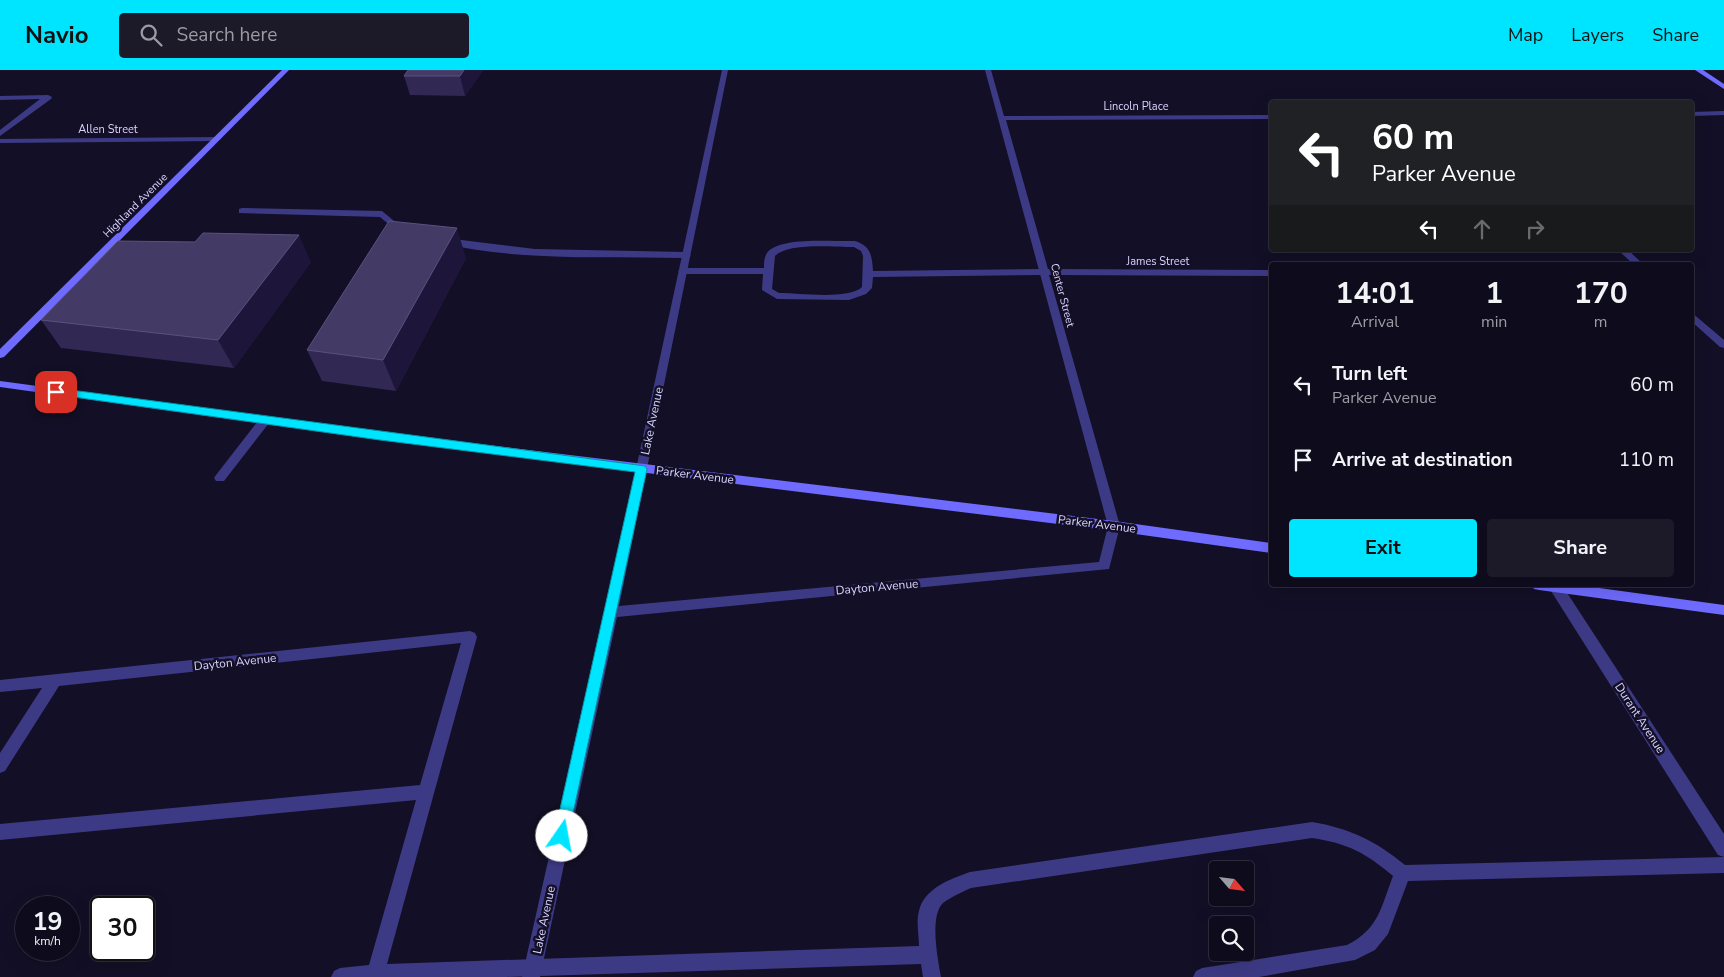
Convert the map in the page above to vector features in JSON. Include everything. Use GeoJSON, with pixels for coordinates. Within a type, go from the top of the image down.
{"type":"FeatureCollection","features":[{"type":"Feature","properties":{"kind":"street","name":"Highland Avenue"},"geometry":{"type":"LineString","coordinates":[[0,355],[286,70]]}},
{"type":"Feature","properties":{"kind":"street","name":"Lake Avenue"},"geometry":{"type":"LineString","coordinates":[[532,972],[642,469],[725,70]]}},
{"type":"Feature","properties":{"kind":"street","name":"Center Street"},"geometry":{"type":"LineString","coordinates":[[988,70],[1114,526]]}},
{"type":"Feature","properties":{"kind":"street"},"geometry":{"type":"LineString","coordinates":[[1698,70],[1724,87]]}},
{"type":"Feature","properties":{"kind":"street"},"geometry":{"type":"LineString","coordinates":[[0,98],[48,98],[0,134]]}},
{"type":"Feature","properties":{"kind":"street"},"geometry":{"type":"LineString","coordinates":[[1694,114],[1724,113]]}},
{"type":"Feature","properties":{"kind":"street","name":"Lincoln Place"},"geometry":{"type":"LineString","coordinates":[[1002,118],[1269,117]]}},
{"type":"Feature","properties":{"kind":"street","name":"Allen Street"},"geometry":{"type":"LineString","coordinates":[[0,141],[217,139]]}},
{"type":"Feature","properties":{"kind":"street"},"geometry":{"type":"LineString","coordinates":[[242,210],[382,214],[404,232],[412,234]]}},
{"type":"Feature","properties":{"kind":"street"},"geometry":{"type":"LineString","coordinates":[[438,240],[482,248],[514,251],[686,255]]}},
{"type":"Feature","properties":{"kind":"street"},"geometry":{"type":"LineString","coordinates":[[856,244],[867,250],[868,274],[867,288],[856,295],[776,296],[767,290],[770,255],[783,246],[856,244]]}},
{"type":"Feature","properties":{"kind":"street"},"geometry":{"type":"LineString","coordinates":[[1625,252],[1636,262]]}},
{"type":"Feature","properties":{"kind":"street"},"geometry":{"type":"LineString","coordinates":[[683,271],[768,271]]}},
{"type":"Feature","properties":{"kind":"street","name":"James Street"},"geometry":{"type":"LineString","coordinates":[[868,274],[1269,272]]}},
{"type":"Feature","properties":{"kind":"street"},"geometry":{"type":"LineString","coordinates":[[1694,317],[1724,345]]}},
{"type":"Feature","properties":{"kind":"street","name":"Parker Avenue"},"geometry":{"type":"LineString","coordinates":[[0,384],[642,469],[1114,526],[1269,548]]}},
{"type":"Feature","properties":{"kind":"street"},"geometry":{"type":"LineString","coordinates":[[220,478],[265,420]]}},
{"type":"Feature","properties":{"kind":"street","name":"Dayton Avenue"},"geometry":{"type":"LineString","coordinates":[[610,612],[1104,566],[1114,526]]}},
{"type":"Feature","properties":{"kind":"street"},"geometry":{"type":"LineString","coordinates":[[1556,587],[1724,610]]}},
{"type":"Feature","properties":{"kind":"street","name":"Durant Avenue"},"geometry":{"type":"LineString","coordinates":[[1556,587],[1724,849]]}},
{"type":"Feature","properties":{"kind":"street","name":"Dayton Avenue"},"geometry":{"type":"LineString","coordinates":[[0,686],[470,637],[427,792]]}},
{"type":"Feature","properties":{"kind":"street"},"geometry":{"type":"LineString","coordinates":[[0,766],[54,681]]}},
{"type":"Feature","properties":{"kind":"street"},"geometry":{"type":"LineString","coordinates":[[0,832],[427,792],[375,975]]}},
{"type":"Feature","properties":{"kind":"street"},"geometry":{"type":"LineString","coordinates":[[932,977],[928,955],[927,912],[936,898],[970,880],[1312,830],[1334,832],[1351,837],[1369,847],[1402,873],[1724,865]]}},
{"type":"Feature","properties":{"kind":"street"},"geometry":{"type":"LineString","coordinates":[[1202,977],[1349,954],[1369,944],[1382,928],[1402,873]]}},
{"type":"Feature","properties":{"kind":"street"},"geometry":{"type":"LineString","coordinates":[[340,977],[532,972],[928,955]]}},
{"type":"Feature","properties":{"kind":"building"},"geometry":{"type":"Polygon","coordinates":[[[408,70],[464,70],[460,76],[404,76],[408,70]]]}},
{"type":"Feature","properties":{"kind":"building"},"geometry":{"type":"Polygon","coordinates":[[[389,221],[457,228],[383,360],[307,350],[389,221]]]}},
{"type":"Feature","properties":{"kind":"building"},"geometry":{"type":"Polygon","coordinates":[[[203,233],[299,235],[218,340],[41,320],[118,241],[195,242],[203,233]]]}},
{"type":"Feature","properties":{"kind":"route"},"geometry":{"type":"LineString","coordinates":[[56,392],[642,469],[562,836]]}}]}
